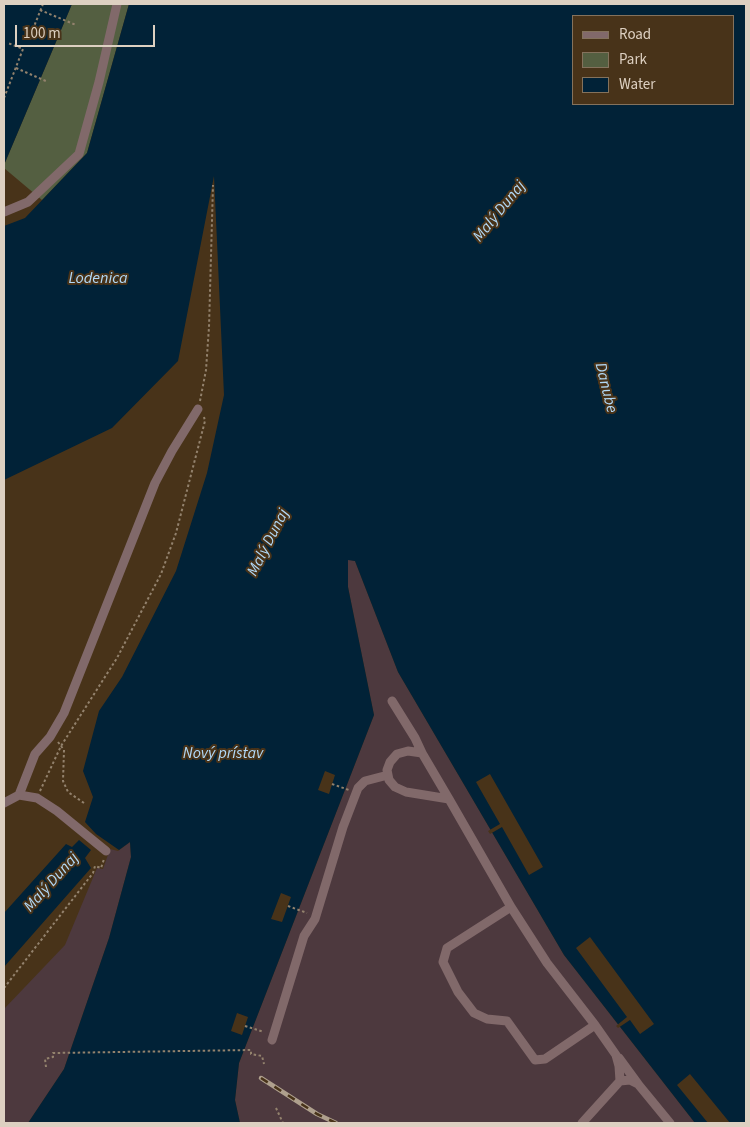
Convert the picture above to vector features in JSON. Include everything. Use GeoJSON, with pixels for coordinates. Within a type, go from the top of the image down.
{"type":"FeatureCollection","features":[{"type":"Feature","properties":{"kind":"lane"},"geometry":{"type":"LineString","coordinates":[[4,212],[28,202],[79,154],[99,82],[117,4]]}},
{"type":"Feature","properties":{"kind":"lane"},"geometry":{"type":"LineString","coordinates":[[19,795],[35,754],[50,737],[64,713],[155,483],[198,409]]}},
{"type":"Feature","properties":{"kind":"lane"},"geometry":{"type":"LineString","coordinates":[[392,701],[511,906],[547,963],[638,1084],[670,1123]]}},
{"type":"Feature","properties":{"kind":"lane"},"geometry":{"type":"LineString","coordinates":[[422,753],[408,752],[397,754],[390,762],[387,770],[389,780],[396,787],[406,792],[449,799]]}},
{"type":"Feature","properties":{"kind":"lane"},"geometry":{"type":"LineString","coordinates":[[272,1040],[304,936],[315,919],[342,827],[358,788],[365,781],[388,775]]}},
{"type":"Feature","properties":{"kind":"lane"},"geometry":{"type":"LineString","coordinates":[[4,803],[19,795],[37,798],[80,830],[105,855]]}},
{"type":"Feature","properties":{"kind":"lane"},"geometry":{"type":"LineString","coordinates":[[511,906],[446,948],[442,962],[458,992],[474,1013],[487,1019],[507,1021],[535,1060],[545,1059],[595,1025]]}},
{"type":"Feature","properties":{"kind":"lane"},"geometry":{"type":"LineString","coordinates":[[582,1123],[620,1081],[620,1066],[617,1056]]}},
{"type":"Feature","properties":{"kind":"lane"},"geometry":{"type":"LineString","coordinates":[[620,1081],[630,1080],[638,1084]]}},
{"type":"Feature","properties":{"kind":"path"},"geometry":{"type":"LineString","coordinates":[[31,34],[43,4]]}},
{"type":"Feature","properties":{"kind":"path"},"geometry":{"type":"LineString","coordinates":[[40,10],[76,25]]}},
{"type":"Feature","properties":{"kind":"path"},"geometry":{"type":"LineString","coordinates":[[4,98],[23,49],[8,43]]}},
{"type":"Feature","properties":{"kind":"path"},"geometry":{"type":"LineString","coordinates":[[16,68],[48,82]]}},
{"type":"Feature","properties":{"kind":"path"},"geometry":{"type":"LineString","coordinates":[[37,798],[61,746],[117,658],[161,574],[178,524],[205,421],[203,414],[198,409],[206,370],[209,327],[213,184]]}},
{"type":"Feature","properties":{"kind":"path"},"geometry":{"type":"LineString","coordinates":[[50,737],[57,741],[64,750],[63,781],[68,792],[84,803]]}},
{"type":"Feature","properties":{"kind":"path"},"geometry":{"type":"LineString","coordinates":[[332,784],[352,791]]}},
{"type":"Feature","properties":{"kind":"path"},"geometry":{"type":"LineString","coordinates":[[4,988],[93,873],[95,866],[101,868],[105,855]]}},
{"type":"Feature","properties":{"kind":"path"},"geometry":{"type":"LineString","coordinates":[[288,906],[308,913]]}},
{"type":"Feature","properties":{"kind":"path"},"geometry":{"type":"LineString","coordinates":[[244,1026],[264,1032]]}},
{"type":"Feature","properties":{"kind":"path"},"geometry":{"type":"LineString","coordinates":[[46,1067],[45,1059],[53,1057],[53,1052],[251,1050],[251,1054],[262,1056],[264,1064]]}},
{"type":"Feature","properties":{"kind":"path"},"geometry":{"type":"LineString","coordinates":[[276,1108],[284,1123]]}},
{"type":"Feature","properties":{"kind":"shaded area"},"geometry":{"type":"Polygon","coordinates":[[[347,559],[355,561],[398,672],[564,955],[695,1123],[240,1123],[235,1100],[239,1063],[374,715],[348,587],[347,559]]]}},
{"type":"Feature","properties":{"kind":"shaded area"},"geometry":{"type":"Polygon","coordinates":[[[130,842],[131,857],[109,938],[64,1069],[28,1123],[4,1123],[4,1009],[65,945],[97,868],[103,869],[110,849],[118,851],[130,842]]]}},
{"type":"Feature","properties":{"kind":"green space"},"geometry":{"type":"Polygon","coordinates":[[[72,4],[129,4],[87,153],[42,200],[4,168],[4,165],[72,4]]]}},
{"type":"Feature","properties":{"kind":"water"},"geometry":{"type":"Polygon","coordinates":[[[4,4],[72,4],[4,165],[4,4]]]}},
{"type":"Feature","properties":{"kind":"water"},"geometry":{"type":"Polygon","coordinates":[[[129,4],[745,4],[746,1123],[695,1123],[564,955],[398,672],[355,561],[348,560],[348,587],[374,715],[239,1063],[235,1100],[240,1123],[28,1123],[64,1069],[109,938],[131,857],[130,842],[119,850],[96,834],[85,822],[93,797],[83,771],[99,711],[122,677],[176,571],[207,473],[224,395],[214,176],[178,361],[112,428],[4,480],[4,226],[25,218],[87,153],[129,4]]]}},
{"type":"Feature","properties":{"kind":"water","name":"Malý Dunaj"},"geometry":{"type":"Polygon","coordinates":[[[79,840],[91,850],[85,858],[91,868],[4,967],[4,913],[66,844],[72,847],[79,840]]]}},
{"type":"Feature","properties":{"kind":"pier"},"geometry":{"type":"Polygon","coordinates":[[[325,771],[335,775],[329,794],[318,790],[325,771]]]}},
{"type":"Feature","properties":{"kind":"pier"},"geometry":{"type":"Polygon","coordinates":[[[490,774],[543,867],[529,875],[502,827],[490,834],[488,831],[500,824],[476,782],[490,774]]]}},
{"type":"Feature","properties":{"kind":"pier"},"geometry":{"type":"Polygon","coordinates":[[[281,893],[291,897],[282,922],[271,919],[281,893]]]}},
{"type":"Feature","properties":{"kind":"pier"},"geometry":{"type":"Polygon","coordinates":[[[590,937],[654,1024],[640,1034],[630,1020],[618,1028],[616,1026],[627,1017],[576,948],[590,937]]]}},
{"type":"Feature","properties":{"kind":"pier"},"geometry":{"type":"Polygon","coordinates":[[[237,1013],[248,1017],[242,1035],[231,1031],[237,1013]]]}},
{"type":"Feature","properties":{"kind":"pier"},"geometry":{"type":"Polygon","coordinates":[[[690,1074],[730,1123],[708,1123],[677,1085],[690,1074]]]}},
{"type":"Feature","properties":{"kind":"railway"},"geometry":{"type":"LineString","coordinates":[[261,1078],[317,1114],[336,1123]]}},
{"type":"Feature","properties":{"kind":"water label","name":"Lodenica"},"geometry":{"type":"Point","coordinates":[98,279]}},
{"type":"Feature","properties":{"kind":"water label","name":"Danube"},"geometry":{"type":"Point","coordinates":[605,388]}},
{"type":"Feature","properties":{"kind":"water label","name":"Nový prístav"},"geometry":{"type":"Point","coordinates":[223,754]}}]}
